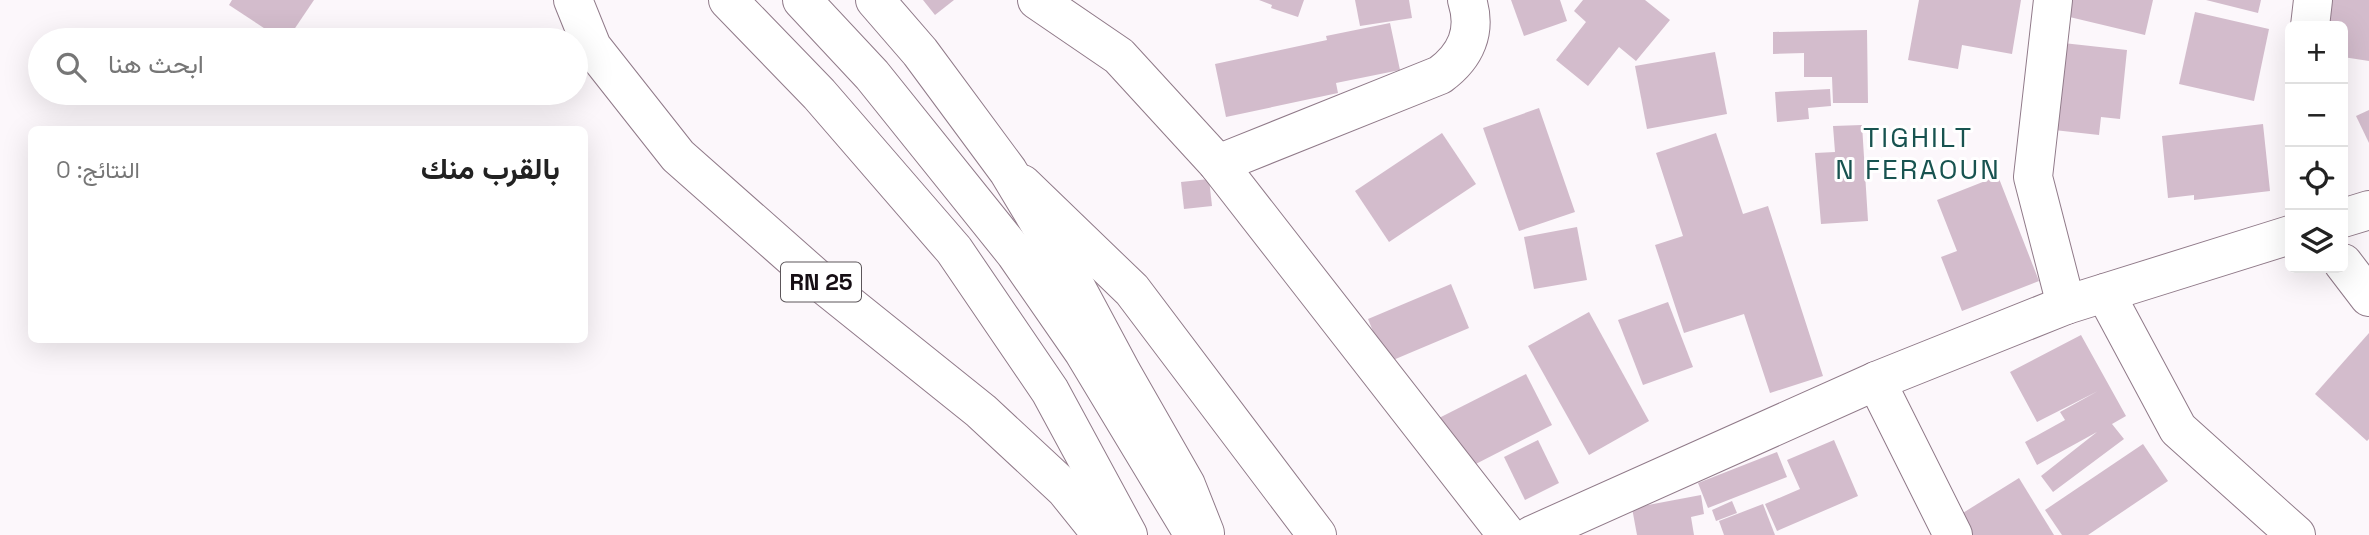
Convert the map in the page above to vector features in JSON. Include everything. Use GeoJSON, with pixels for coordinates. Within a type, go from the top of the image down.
{"type":"FeatureCollection","features":[{"type":"Feature","properties":{"kind":"main road","name":"RN 25"},"geometry":{"type":"LineString","coordinates":[[573,0],[584,28]]}},
{"type":"Feature","properties":{"kind":"main road"},"geometry":{"type":"LineString","coordinates":[[728,0],[819,94],[954,250],[1050,391],[1128,535]]}},
{"type":"Feature","properties":{"kind":"main road"},"geometry":{"type":"LineString","coordinates":[[802,0],[872,75],[1015,253],[1083,351],[1194,535]]}},
{"type":"Feature","properties":{"kind":"main road"},"geometry":{"type":"LineString","coordinates":[[875,0],[919,52],[1008,171],[1062,261],[1186,485],[1206,535]]}},
{"type":"Feature","properties":{"kind":"main road"},"geometry":{"type":"LineString","coordinates":[[1037,0],[1119,56],[1219,164],[1507,535]]}},
{"type":"Feature","properties":{"kind":"main road"},"geometry":{"type":"LineString","coordinates":[[1219,164],[1440,75],[1454,65],[1467,43],[1472,19],[1467,0]]}},
{"type":"Feature","properties":{"kind":"main road"},"geometry":{"type":"LineString","coordinates":[[2053,0],[2033,177],[2066,305]]}},
{"type":"Feature","properties":{"kind":"main road"},"geometry":{"type":"LineString","coordinates":[[2311,21],[2313,0]]}},
{"type":"Feature","properties":{"kind":"main road","name":"RN 25"},"geometry":{"type":"LineString","coordinates":[[588,37],[592,47],[678,156],[824,285],[981,411],[1065,489],[1102,535]]}},
{"type":"Feature","properties":{"kind":"main road"},"geometry":{"type":"LineString","coordinates":[[1008,171],[1132,290],[1317,535]]}},
{"type":"Feature","properties":{"kind":"main road"},"geometry":{"type":"LineString","coordinates":[[2348,216],[2369,210]]}},
{"type":"Feature","properties":{"kind":"main road"},"geometry":{"type":"LineString","coordinates":[[1532,535],[1876,381],[2066,305],[2285,237]]}},
{"type":"Feature","properties":{"kind":"main road"},"geometry":{"type":"LineString","coordinates":[[2348,270],[2369,297]]}},
{"type":"Feature","properties":{"kind":"main road"},"geometry":{"type":"LineString","coordinates":[[2105,293],[2178,429],[2296,535]]}},
{"type":"Feature","properties":{"kind":"main road"},"geometry":{"type":"LineString","coordinates":[[1876,381],[1953,535]]}},
{"type":"Feature","properties":{"kind":"building"},"geometry":{"type":"Polygon","coordinates":[[[232,0],[314,0],[295,28],[264,28],[229,5],[232,0]]]}},
{"type":"Feature","properties":{"kind":"building"},"geometry":{"type":"Polygon","coordinates":[[[923,0],[954,0],[935,15],[923,0]]]}},
{"type":"Feature","properties":{"kind":"building"},"geometry":{"type":"Polygon","coordinates":[[[1259,0],[1304,0],[1298,17],[1271,8],[1272,5],[1259,0]]]}},
{"type":"Feature","properties":{"kind":"building"},"geometry":{"type":"Polygon","coordinates":[[[1355,0],[1409,0],[1412,18],[1360,26],[1355,0]]]}},
{"type":"Feature","properties":{"kind":"building"},"geometry":{"type":"Polygon","coordinates":[[[1511,0],[1560,0],[1567,21],[1524,36],[1511,0]]]}},
{"type":"Feature","properties":{"kind":"building"},"geometry":{"type":"Polygon","coordinates":[[[1583,0],[1645,0],[1670,20],[1636,61],[1619,47],[1588,86],[1556,60],[1586,22],[1574,11],[1583,0]]]}},
{"type":"Feature","properties":{"kind":"building"},"geometry":{"type":"Polygon","coordinates":[[[1919,0],[2021,0],[2012,54],[1962,45],[1958,69],[1908,60],[1919,0]]]}},
{"type":"Feature","properties":{"kind":"building"},"geometry":{"type":"Polygon","coordinates":[[[2060,0],[2153,0],[2145,35],[2057,14],[2060,0]]]}},
{"type":"Feature","properties":{"kind":"building"},"geometry":{"type":"Polygon","coordinates":[[[2206,0],[2261,0],[2258,13],[2206,0]]]}},
{"type":"Feature","properties":{"kind":"building"},"geometry":{"type":"Polygon","coordinates":[[[2332,0],[2369,0],[2369,61],[2348,58],[2348,21],[2328,21],[2332,0]]]}},
{"type":"Feature","properties":{"kind":"building"},"geometry":{"type":"Polygon","coordinates":[[[2195,12],[2269,29],[2254,101],[2179,84],[2195,12]]]}},
{"type":"Feature","properties":{"kind":"building"},"geometry":{"type":"Polygon","coordinates":[[[1390,23],[1400,70],[1336,83],[1338,93],[1226,117],[1215,64],[1327,40],[1326,36],[1390,23]]]}},
{"type":"Feature","properties":{"kind":"building"},"geometry":{"type":"Polygon","coordinates":[[[1867,30],[1868,103],[1833,103],[1832,77],[1804,77],[1804,53],[1773,54],[1773,32],[1867,30]]]}},
{"type":"Feature","properties":{"kind":"building"},"geometry":{"type":"Polygon","coordinates":[[[2054,42],[2127,50],[2120,119],[2101,117],[2099,135],[2045,129],[2054,42]]]}},
{"type":"Feature","properties":{"kind":"building"},"geometry":{"type":"Polygon","coordinates":[[[1715,52],[1727,114],[1647,129],[1635,66],[1715,52]]]}},
{"type":"Feature","properties":{"kind":"building"},"geometry":{"type":"Polygon","coordinates":[[[1830,89],[1831,106],[1808,108],[1809,119],[1777,122],[1775,92],[1830,89]]]}},
{"type":"Feature","properties":{"kind":"building"},"geometry":{"type":"Polygon","coordinates":[[[1539,108],[1575,212],[1519,231],[1483,128],[1539,108]]]}},
{"type":"Feature","properties":{"kind":"building"},"geometry":{"type":"Polygon","coordinates":[[[2369,110],[2369,143],[2356,116],[2369,110]]]}},
{"type":"Feature","properties":{"kind":"building"},"geometry":{"type":"Polygon","coordinates":[[[2263,124],[2270,191],[2194,200],[2194,195],[2168,198],[2162,136],[2263,124]]]}},
{"type":"Feature","properties":{"kind":"building"},"geometry":{"type":"Polygon","coordinates":[[[1862,125],[1868,221],[1821,224],[1815,153],[1835,152],[1833,126],[1862,125]]]}},
{"type":"Feature","properties":{"kind":"building"},"geometry":{"type":"Polygon","coordinates":[[[1442,133],[1476,184],[1389,242],[1355,191],[1442,133]]]}},
{"type":"Feature","properties":{"kind":"building"},"geometry":{"type":"Polygon","coordinates":[[[1716,133],[1743,214],[1768,206],[1823,376],[1770,393],[1744,314],[1684,333],[1655,245],[1683,236],[1656,153],[1716,133]]]}},
{"type":"Feature","properties":{"kind":"building"},"geometry":{"type":"Polygon","coordinates":[[[1998,176],[2039,281],[1962,311],[1941,257],[1957,251],[1937,200],[1998,176]]]}},
{"type":"Feature","properties":{"kind":"building"},"geometry":{"type":"Polygon","coordinates":[[[1209,179],[1212,206],[1184,209],[1181,182],[1209,179]]]}},
{"type":"Feature","properties":{"kind":"building"},"geometry":{"type":"Polygon","coordinates":[[[1577,227],[1587,280],[1534,289],[1524,237],[1577,227]]]}},
{"type":"Feature","properties":{"kind":"building"},"geometry":{"type":"Polygon","coordinates":[[[1451,284],[1469,328],[1386,363],[1368,319],[1451,284]]]}},
{"type":"Feature","properties":{"kind":"building"},"geometry":{"type":"Polygon","coordinates":[[[1668,302],[1693,367],[1643,385],[1618,320],[1668,302]]]}},
{"type":"Feature","properties":{"kind":"building"},"geometry":{"type":"Polygon","coordinates":[[[1589,312],[1649,421],[1589,455],[1528,346],[1589,312]]]}},
{"type":"Feature","properties":{"kind":"building"},"geometry":{"type":"Polygon","coordinates":[[[2369,333],[2369,439],[2367,441],[2315,394],[2369,333]]]}},
{"type":"Feature","properties":{"kind":"building"},"geometry":{"type":"Polygon","coordinates":[[[2081,335],[2126,416],[2112,424],[2124,439],[2053,492],[2041,476],[2097,432],[2037,465],[2025,442],[2065,420],[2060,412],[2098,391],[2037,422],[2010,372],[2081,335]]]}},
{"type":"Feature","properties":{"kind":"building"},"geometry":{"type":"Polygon","coordinates":[[[1526,374],[1552,425],[1466,469],[1439,418],[1526,374]]]}},
{"type":"Feature","properties":{"kind":"building"},"geometry":{"type":"Polygon","coordinates":[[[1538,440],[1559,483],[1525,500],[1504,457],[1538,440]]]}},
{"type":"Feature","properties":{"kind":"building"},"geometry":{"type":"Polygon","coordinates":[[[1834,440],[1858,496],[1777,531],[1765,504],[1800,489],[1787,460],[1834,440]]]}},
{"type":"Feature","properties":{"kind":"building"},"geometry":{"type":"Polygon","coordinates":[[[2143,444],[2168,481],[2088,535],[2062,535],[2045,510],[2143,444]]]}},
{"type":"Feature","properties":{"kind":"building"},"geometry":{"type":"Polygon","coordinates":[[[1777,452],[1787,477],[1708,508],[1698,483],[1777,452]]]}},
{"type":"Feature","properties":{"kind":"building"},"geometry":{"type":"Polygon","coordinates":[[[2019,478],[2054,535],[1959,535],[1950,521],[2019,478]]]}},
{"type":"Feature","properties":{"kind":"building"},"geometry":{"type":"Polygon","coordinates":[[[1701,495],[1704,514],[1691,517],[1694,535],[1637,535],[1632,508],[1701,495]]]}},
{"type":"Feature","properties":{"kind":"building"},"geometry":{"type":"Polygon","coordinates":[[[1732,501],[1737,513],[1716,521],[1712,510],[1732,501]]]}},
{"type":"Feature","properties":{"kind":"building"},"geometry":{"type":"Polygon","coordinates":[[[1763,504],[1775,535],[1724,535],[1719,521],[1763,504]]]}},
{"type":"Feature","properties":{"kind":"district","name":"TIGHILT N FERAOUN"},"geometry":{"type":"Point","coordinates":[1918,153]}}]}
